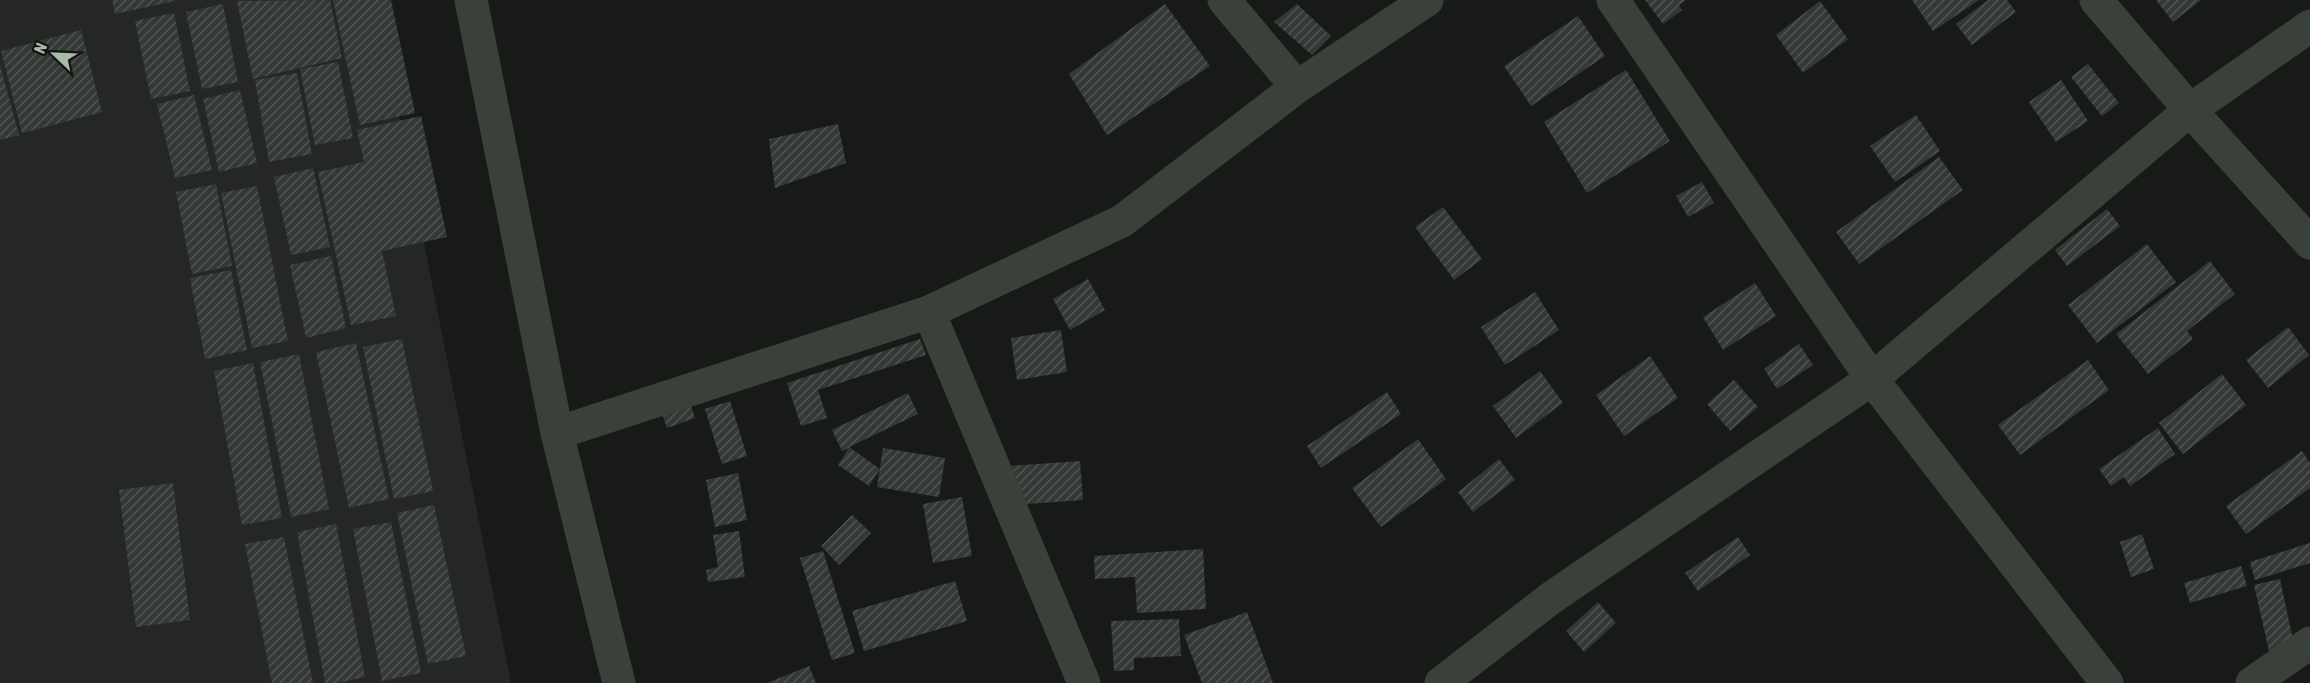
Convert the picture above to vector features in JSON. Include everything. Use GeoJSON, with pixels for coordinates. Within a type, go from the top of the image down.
{"type":"FeatureCollection","features":[{"type":"Feature","properties":{"kind":"street"},"geometry":{"type":"LineString","coordinates":[[471,0],[557,433],[619,683]]}},
{"type":"Feature","properties":{"kind":"street"},"geometry":{"type":"LineString","coordinates":[[1224,0],[1297,87]]}},
{"type":"Feature","properties":{"kind":"street"},"geometry":{"type":"LineString","coordinates":[[557,433],[929,312],[1122,221],[1297,87],[1427,0]]}},
{"type":"Feature","properties":{"kind":"street"},"geometry":{"type":"LineString","coordinates":[[1613,0],[1872,379],[2107,683]]}},
{"type":"Feature","properties":{"kind":"street"},"geometry":{"type":"LineString","coordinates":[[2096,0],[2190,110],[2310,243]]}},
{"type":"Feature","properties":{"kind":"street"},"geometry":{"type":"LineString","coordinates":[[1441,683],[1551,598],[1872,379],[2190,110],[2310,26]]}},
{"type":"Feature","properties":{"kind":"street"},"geometry":{"type":"LineString","coordinates":[[929,312],[1083,683]]}},
{"type":"Feature","properties":{"kind":"street"},"geometry":{"type":"LineString","coordinates":[[2252,683],[2310,643]]}},
{"type":"Feature","properties":{"kind":"shaded area"},"geometry":{"type":"Polygon","coordinates":[[[0,0],[376,0],[511,683],[0,683],[0,0]]]}},
{"type":"Feature","properties":{"kind":"building"},"geometry":{"type":"Polygon","coordinates":[[[112,0],[175,0],[175,1],[115,14],[112,0]]]}},
{"type":"Feature","properties":{"kind":"building"},"geometry":{"type":"Polygon","coordinates":[[[330,0],[342,58],[253,79],[237,1],[330,0]]]}},
{"type":"Feature","properties":{"kind":"building"},"geometry":{"type":"Polygon","coordinates":[[[333,0],[391,0],[415,113],[360,125],[333,0]]]}},
{"type":"Feature","properties":{"kind":"building"},"geometry":{"type":"Polygon","coordinates":[[[1645,0],[1686,0],[1679,5],[1682,10],[1663,24],[1645,0]]]}},
{"type":"Feature","properties":{"kind":"building"},"geometry":{"type":"Polygon","coordinates":[[[1912,0],[1979,0],[1933,31],[1912,0]]]}},
{"type":"Feature","properties":{"kind":"building"},"geometry":{"type":"Polygon","coordinates":[[[1988,0],[2007,0],[2016,12],[1972,45],[1956,24],[1988,0]]]}},
{"type":"Feature","properties":{"kind":"building"},"geometry":{"type":"Polygon","coordinates":[[[2156,0],[2201,0],[2173,22],[2156,0]]]}},
{"type":"Feature","properties":{"kind":"building"},"geometry":{"type":"Polygon","coordinates":[[[1820,1],[1848,39],[1803,73],[1776,35],[1820,1]]]}},
{"type":"Feature","properties":{"kind":"building"},"geometry":{"type":"Polygon","coordinates":[[[223,4],[238,82],[202,89],[186,12],[223,4]]]}},
{"type":"Feature","properties":{"kind":"building"},"geometry":{"type":"Polygon","coordinates":[[[1165,4],[1210,66],[1107,135],[1069,74],[1165,4]]]}},
{"type":"Feature","properties":{"kind":"building"},"geometry":{"type":"Polygon","coordinates":[[[1297,4],[1331,36],[1312,55],[1274,22],[1297,4]]]}},
{"type":"Feature","properties":{"kind":"building"},"geometry":{"type":"Polygon","coordinates":[[[174,13],[190,91],[151,99],[135,21],[174,13]]]}},
{"type":"Feature","properties":{"kind":"building"},"geometry":{"type":"Polygon","coordinates":[[[1578,16],[1605,56],[1531,106],[1504,66],[1578,16]]]}},
{"type":"Feature","properties":{"kind":"building"},"geometry":{"type":"Polygon","coordinates":[[[81,30],[102,112],[22,133],[1,51],[81,30]]]}},
{"type":"Feature","properties":{"kind":"building"},"geometry":{"type":"Polygon","coordinates":[[[338,62],[353,138],[315,145],[300,69],[338,62]]]}},
{"type":"Feature","properties":{"kind":"building"},"geometry":{"type":"Polygon","coordinates":[[[2088,64],[2119,103],[2102,116],[2071,77],[2088,64]]]}},
{"type":"Feature","properties":{"kind":"building"},"geometry":{"type":"Polygon","coordinates":[[[0,65],[19,135],[0,140],[0,65]]]}},
{"type":"Feature","properties":{"kind":"building"},"geometry":{"type":"Polygon","coordinates":[[[1626,70],[1670,141],[1587,193],[1544,122],[1626,70]]]}},
{"type":"Feature","properties":{"kind":"building"},"geometry":{"type":"Polygon","coordinates":[[[297,73],[312,154],[269,162],[255,80],[297,73]]]}},
{"type":"Feature","properties":{"kind":"building"},"geometry":{"type":"Polygon","coordinates":[[[2061,80],[2088,121],[2056,142],[2029,102],[2061,80]]]}},
{"type":"Feature","properties":{"kind":"building"},"geometry":{"type":"Polygon","coordinates":[[[240,90],[257,163],[219,172],[203,99],[240,90]]]}},
{"type":"Feature","properties":{"kind":"building"},"geometry":{"type":"Polygon","coordinates":[[[194,95],[212,170],[175,178],[157,104],[194,95]]]}},
{"type":"Feature","properties":{"kind":"building"},"geometry":{"type":"Polygon","coordinates":[[[1916,115],[1940,151],[1895,182],[1870,146],[1916,115]]]}},
{"type":"Feature","properties":{"kind":"building"},"geometry":{"type":"Polygon","coordinates":[[[421,116],[447,237],[382,251],[396,316],[351,325],[318,172],[364,162],[357,130],[421,116]]]}},
{"type":"Feature","properties":{"kind":"building"},"geometry":{"type":"Polygon","coordinates":[[[838,124],[846,163],[775,188],[769,139],[838,124]]]}},
{"type":"Feature","properties":{"kind":"building"},"geometry":{"type":"Polygon","coordinates":[[[1939,157],[1963,190],[1859,264],[1836,232],[1939,157]]]}},
{"type":"Feature","properties":{"kind":"building"},"geometry":{"type":"Polygon","coordinates":[[[313,168],[330,247],[291,255],[274,177],[313,168]]]}},
{"type":"Feature","properties":{"kind":"building"},"geometry":{"type":"Polygon","coordinates":[[[1702,182],[1714,203],[1688,217],[1676,196],[1702,182]]]}},
{"type":"Feature","properties":{"kind":"building"},"geometry":{"type":"Polygon","coordinates":[[[216,184],[232,266],[192,274],[176,192],[216,184]]]}},
{"type":"Feature","properties":{"kind":"building"},"geometry":{"type":"Polygon","coordinates":[[[257,186],[288,341],[252,348],[221,193],[257,186]]]}},
{"type":"Feature","properties":{"kind":"building"},"geometry":{"type":"Polygon","coordinates":[[[1443,207],[1482,259],[1454,280],[1415,227],[1443,207]]]}},
{"type":"Feature","properties":{"kind":"building"},"geometry":{"type":"Polygon","coordinates":[[[2107,209],[2120,226],[2067,266],[2055,250],[2107,209]]]}},
{"type":"Feature","properties":{"kind":"building"},"geometry":{"type":"Polygon","coordinates":[[[2147,244],[2176,282],[2097,343],[2068,305],[2147,244]]]}},
{"type":"Feature","properties":{"kind":"building"},"geometry":{"type":"Polygon","coordinates":[[[331,256],[346,328],[306,338],[290,265],[331,256]]]}},
{"type":"Feature","properties":{"kind":"building"},"geometry":{"type":"Polygon","coordinates":[[[2210,261],[2235,294],[2187,331],[2193,339],[2148,374],[2116,334],[2210,261]]]}},
{"type":"Feature","properties":{"kind":"building"},"geometry":{"type":"Polygon","coordinates":[[[231,270],[247,350],[205,359],[190,278],[231,270]]]}},
{"type":"Feature","properties":{"kind":"building"},"geometry":{"type":"Polygon","coordinates":[[[1088,279],[1105,310],[1070,330],[1053,299],[1088,279]]]}},
{"type":"Feature","properties":{"kind":"building"},"geometry":{"type":"Polygon","coordinates":[[[1755,283],[1776,316],[1723,350],[1703,317],[1755,283]]]}},
{"type":"Feature","properties":{"kind":"building"},"geometry":{"type":"Polygon","coordinates":[[[1535,292],[1559,330],[1505,365],[1481,327],[1535,292]]]}},
{"type":"Feature","properties":{"kind":"building"},"geometry":{"type":"Polygon","coordinates":[[[2288,327],[2309,355],[2268,388],[2246,360],[2288,327]]]}},
{"type":"Feature","properties":{"kind":"building"},"geometry":{"type":"Polygon","coordinates":[[[1061,330],[1067,372],[1017,380],[1011,338],[1061,330]]]}},
{"type":"Feature","properties":{"kind":"building"},"geometry":{"type":"Polygon","coordinates":[[[402,339],[433,491],[394,499],[363,347],[402,339]]]}},
{"type":"Feature","properties":{"kind":"building"},"geometry":{"type":"Polygon","coordinates":[[[920,339],[926,355],[818,390],[827,418],[801,426],[787,383],[920,339]]]}},
{"type":"Feature","properties":{"kind":"building"},"geometry":{"type":"Polygon","coordinates":[[[356,343],[389,499],[349,508],[316,352],[356,343]]]}},
{"type":"Feature","properties":{"kind":"building"},"geometry":{"type":"Polygon","coordinates":[[[1799,344],[1813,365],[1777,389],[1764,369],[1799,344]]]}},
{"type":"Feature","properties":{"kind":"building"},"geometry":{"type":"Polygon","coordinates":[[[299,354],[329,509],[291,517],[260,362],[299,354]]]}},
{"type":"Feature","properties":{"kind":"building"},"geometry":{"type":"Polygon","coordinates":[[[1650,356],[1678,398],[1624,436],[1596,395],[1650,356]]]}},
{"type":"Feature","properties":{"kind":"building"},"geometry":{"type":"Polygon","coordinates":[[[2088,360],[2109,390],[2020,455],[1998,425],[2088,360]]]}},
{"type":"Feature","properties":{"kind":"building"},"geometry":{"type":"Polygon","coordinates":[[[253,363],[282,518],[242,525],[214,371],[253,363]]]}},
{"type":"Feature","properties":{"kind":"building"},"geometry":{"type":"Polygon","coordinates":[[[1540,371],[1563,403],[1516,438],[1493,406],[1540,371]]]}},
{"type":"Feature","properties":{"kind":"building"},"geometry":{"type":"Polygon","coordinates":[[[2222,374],[2246,405],[2183,454],[2159,423],[2222,374]]]}},
{"type":"Feature","properties":{"kind":"building"},"geometry":{"type":"Polygon","coordinates":[[[1734,380],[1758,407],[1730,431],[1707,404],[1734,380]]]}},
{"type":"Feature","properties":{"kind":"building"},"geometry":{"type":"Polygon","coordinates":[[[1387,392],[1401,414],[1321,468],[1307,446],[1387,392]]]}},
{"type":"Feature","properties":{"kind":"building"},"geometry":{"type":"Polygon","coordinates":[[[908,393],[918,414],[849,447],[880,469],[869,486],[838,465],[849,448],[842,451],[832,430],[908,393]]]}},
{"type":"Feature","properties":{"kind":"building"},"geometry":{"type":"Polygon","coordinates":[[[688,397],[695,418],[667,428],[660,407],[688,397]]]}},
{"type":"Feature","properties":{"kind":"building"},"geometry":{"type":"Polygon","coordinates":[[[730,401],[747,456],[722,464],[705,409],[730,401]]]}},
{"type":"Feature","properties":{"kind":"building"},"geometry":{"type":"Polygon","coordinates":[[[2158,428],[2175,454],[2130,486],[2124,477],[2111,486],[2099,469],[2158,428]]]}},
{"type":"Feature","properties":{"kind":"building"},"geometry":{"type":"Polygon","coordinates":[[[1418,439],[1446,479],[1381,527],[1352,488],[1418,439]]]}},
{"type":"Feature","properties":{"kind":"building"},"geometry":{"type":"Polygon","coordinates":[[[883,448],[945,458],[939,497],[877,487],[883,448]]]}},
{"type":"Feature","properties":{"kind":"building"},"geometry":{"type":"Polygon","coordinates":[[[2302,451],[2310,463],[2310,488],[2246,534],[2226,506],[2302,451]]]}},
{"type":"Feature","properties":{"kind":"building"},"geometry":{"type":"Polygon","coordinates":[[[1499,459],[1515,480],[1473,512],[1458,492],[1499,459]]]}},
{"type":"Feature","properties":{"kind":"building"},"geometry":{"type":"Polygon","coordinates":[[[1080,461],[1083,500],[1011,505],[1008,466],[1080,461]]]}},
{"type":"Feature","properties":{"kind":"building"},"geometry":{"type":"Polygon","coordinates":[[[738,473],[747,520],[715,527],[706,480],[738,473]]]}},
{"type":"Feature","properties":{"kind":"building"},"geometry":{"type":"Polygon","coordinates":[[[173,483],[190,620],[136,627],[119,490],[173,483]]]}},
{"type":"Feature","properties":{"kind":"building"},"geometry":{"type":"Polygon","coordinates":[[[962,497],[972,556],[933,563],[923,504],[962,497]]]}},
{"type":"Feature","properties":{"kind":"building"},"geometry":{"type":"Polygon","coordinates":[[[434,505],[466,656],[428,664],[397,513],[434,505]]]}},
{"type":"Feature","properties":{"kind":"building"},"geometry":{"type":"Polygon","coordinates":[[[852,515],[871,533],[839,565],[821,546],[852,515]]]}},
{"type":"Feature","properties":{"kind":"building"},"geometry":{"type":"Polygon","coordinates":[[[391,522],[421,673],[382,681],[353,529],[391,522]]]}},
{"type":"Feature","properties":{"kind":"building"},"geometry":{"type":"Polygon","coordinates":[[[336,524],[365,677],[325,683],[297,532],[336,524]]]}},
{"type":"Feature","properties":{"kind":"building"},"geometry":{"type":"Polygon","coordinates":[[[739,531],[745,577],[708,582],[706,570],[718,567],[713,535],[739,531]]]}},
{"type":"Feature","properties":{"kind":"building"},"geometry":{"type":"Polygon","coordinates":[[[2142,534],[2154,569],[2131,577],[2120,542],[2142,534]]]}},
{"type":"Feature","properties":{"kind":"building"},"geometry":{"type":"Polygon","coordinates":[[[284,537],[313,683],[272,683],[245,544],[284,537]]]}},
{"type":"Feature","properties":{"kind":"building"},"geometry":{"type":"Polygon","coordinates":[[[1738,537],[1750,555],[1698,591],[1685,573],[1738,537]]]}},
{"type":"Feature","properties":{"kind":"building"},"geometry":{"type":"Polygon","coordinates":[[[2310,543],[2310,563],[2255,580],[2250,562],[2310,543]]]}},
{"type":"Feature","properties":{"kind":"building"},"geometry":{"type":"Polygon","coordinates":[[[1203,549],[1206,609],[1137,613],[1135,577],[1095,579],[1094,556],[1203,549]]]}},
{"type":"Feature","properties":{"kind":"building"},"geometry":{"type":"Polygon","coordinates":[[[823,551],[855,653],[832,660],[800,558],[823,551]]]}},
{"type":"Feature","properties":{"kind":"building"},"geometry":{"type":"Polygon","coordinates":[[[2241,566],[2247,586],[2190,603],[2184,583],[2241,566]]]}},
{"type":"Feature","properties":{"kind":"building"},"geometry":{"type":"Polygon","coordinates":[[[2280,579],[2296,654],[2271,660],[2254,585],[2280,579]]]}},
{"type":"Feature","properties":{"kind":"building"},"geometry":{"type":"Polygon","coordinates":[[[955,581],[967,621],[864,651],[852,611],[955,581]]]}},
{"type":"Feature","properties":{"kind":"building"},"geometry":{"type":"Polygon","coordinates":[[[1598,602],[1616,623],[1584,652],[1566,631],[1598,602]]]}},
{"type":"Feature","properties":{"kind":"building"},"geometry":{"type":"Polygon","coordinates":[[[1247,612],[1273,683],[1202,683],[1184,635],[1247,612]]]}},
{"type":"Feature","properties":{"kind":"building"},"geometry":{"type":"Polygon","coordinates":[[[1179,619],[1181,656],[1134,658],[1134,670],[1114,671],[1111,621],[1179,619]]]}},
{"type":"Feature","properties":{"kind":"building"},"geometry":{"type":"Polygon","coordinates":[[[809,666],[816,683],[767,683],[809,666]]]}}]}
